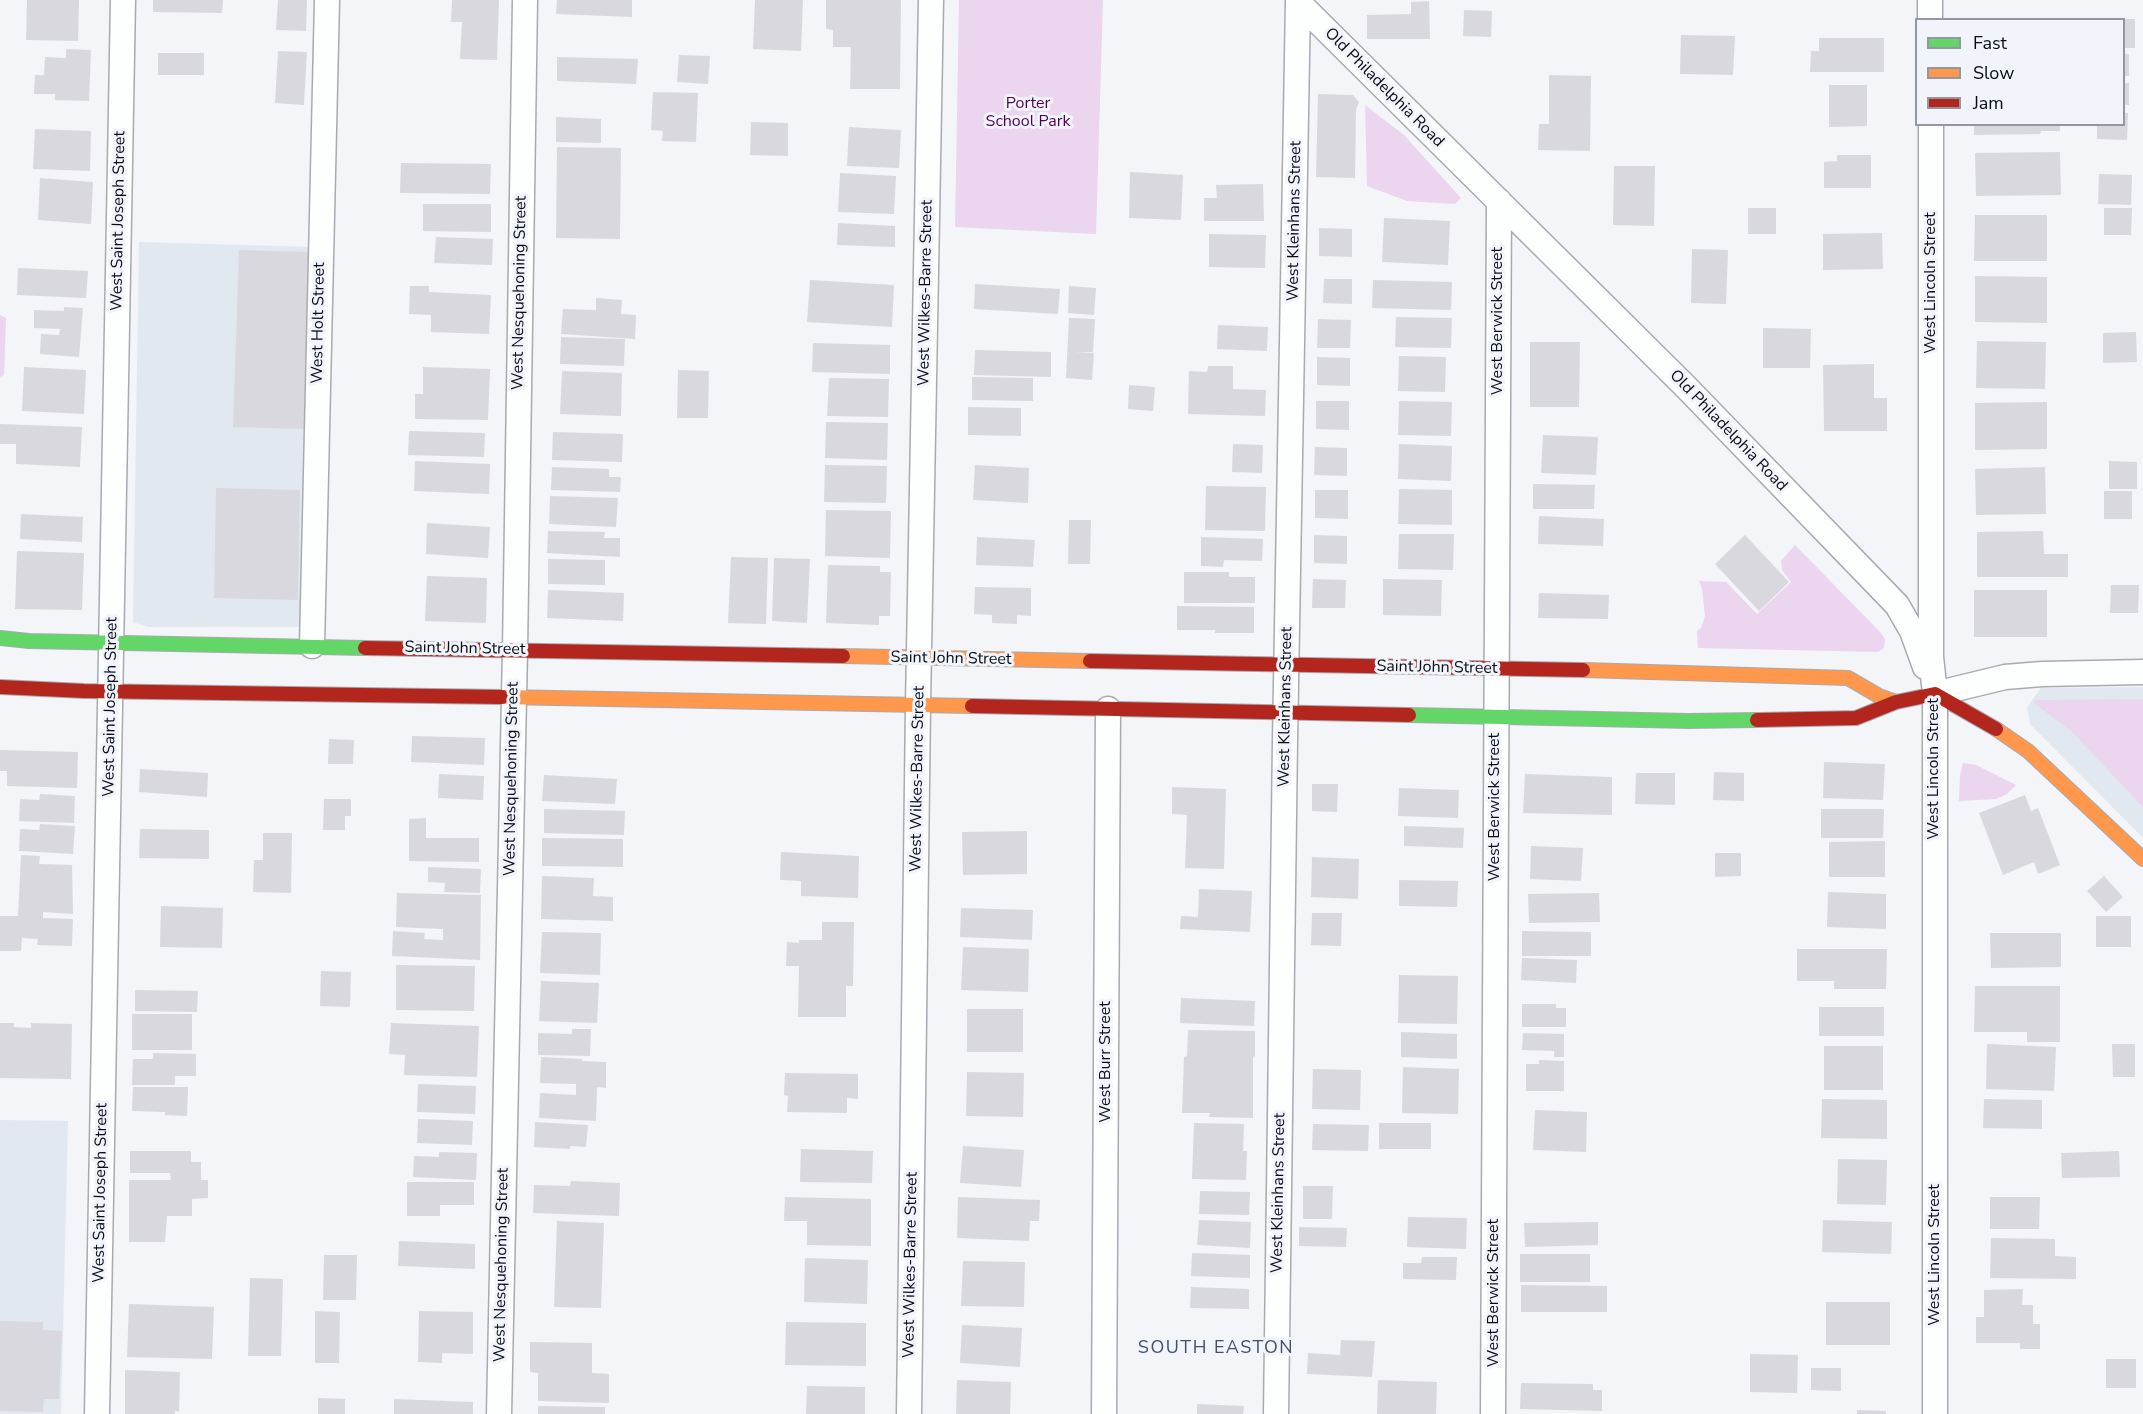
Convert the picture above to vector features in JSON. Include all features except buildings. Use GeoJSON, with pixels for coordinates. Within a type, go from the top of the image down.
{"type":"FeatureCollection","features":[{"type":"Feature","properties":{"kind":"main road","name":"Saint John Street"},"geometry":{"type":"LineString","coordinates":[[0,638],[29,641],[515,651],[1692,672],[1848,678],[1879,696],[1896,702]]}},
{"type":"Feature","properties":{"kind":"main road"},"geometry":{"type":"LineString","coordinates":[[0,687],[110,692],[514,697],[1689,721],[1856,718],[1896,702],[1935,694],[1995,728],[2028,751],[2143,860]]}},
{"type":"Feature","properties":{"kind":"street","name":"West Saint Joseph Street"},"geometry":{"type":"LineString","coordinates":[[97,1414],[123,0]]}},
{"type":"Feature","properties":{"kind":"street","name":"West Holt Street"},"geometry":{"type":"LineString","coordinates":[[312,646],[327,0]]}},
{"type":"Feature","properties":{"kind":"street","name":"West Nesquehoning Street"},"geometry":{"type":"LineString","coordinates":[[499,1414],[515,651],[525,0]]}},
{"type":"Feature","properties":{"kind":"street","name":"West Wilkes-Barre Street"},"geometry":{"type":"LineString","coordinates":[[909,1414],[918,705],[931,0]]}},
{"type":"Feature","properties":{"kind":"street"},"geometry":{"type":"LineString","coordinates":[[1930,0],[1930,18]]}},
{"type":"Feature","properties":{"kind":"street","name":"Old Philadelphia Road"},"geometry":{"type":"LineString","coordinates":[[1298,1],[1686,387],[1897,605],[1912,631],[1935,694]]}},
{"type":"Feature","properties":{"kind":"street","name":"West Kleinhans Street"},"geometry":{"type":"LineString","coordinates":[[1276,1414],[1298,1]]}},
{"type":"Feature","properties":{"kind":"street","name":"West Lincoln Street"},"geometry":{"type":"LineString","coordinates":[[1930,126],[1931,657],[1935,694],[1935,1414]]}},
{"type":"Feature","properties":{"kind":"street","name":"West Berwick Street"},"geometry":{"type":"LineString","coordinates":[[1493,1414],[1499,201]]}},
{"type":"Feature","properties":{"kind":"street"},"geometry":{"type":"LineString","coordinates":[[1935,694],[2014,676],[2143,672]]}},
{"type":"Feature","properties":{"kind":"street","name":"West Burr Street"},"geometry":{"type":"LineString","coordinates":[[1104,1414],[1108,709]]}},
{"type":"Feature","properties":{"kind":"shaded area"},"geometry":{"type":"Polygon","coordinates":[[[139,242],[314,247],[303,627],[148,627],[133,622],[139,242]]]}},
{"type":"Feature","properties":{"kind":"shaded area"},"geometry":{"type":"Polygon","coordinates":[[[2143,687],[2143,838],[2030,724],[2027,707],[2041,688],[2143,687]]]}},
{"type":"Feature","properties":{"kind":"shaded area"},"geometry":{"type":"Polygon","coordinates":[[[0,1120],[68,1121],[61,1414],[0,1414],[0,1120]]]}},
{"type":"Feature","properties":{"kind":"green space","name":"Porter School Park"},"geometry":{"type":"Polygon","coordinates":[[[959,0],[1103,0],[1096,234],[955,227],[959,0]]]}},
{"type":"Feature","properties":{"kind":"green space"},"geometry":{"type":"Polygon","coordinates":[[[1365,105],[1404,135],[1461,198],[1455,204],[1407,201],[1367,186],[1365,105]]]}},
{"type":"Feature","properties":{"kind":"green space"},"geometry":{"type":"Polygon","coordinates":[[[0,315],[6,318],[4,375],[0,377],[0,315]]]}},
{"type":"Feature","properties":{"kind":"green space"},"geometry":{"type":"Polygon","coordinates":[[[1795,545],[1881,633],[1885,639],[1884,648],[1878,652],[1698,648],[1697,631],[1701,628],[1705,616],[1699,581],[1726,582],[1757,614],[1791,582],[1782,570],[1781,561],[1795,545]]]}},
{"type":"Feature","properties":{"kind":"green space"},"geometry":{"type":"Polygon","coordinates":[[[2143,699],[2143,807],[2072,732],[2034,703],[2036,700],[2143,699]]]}},
{"type":"Feature","properties":{"kind":"green space"},"geometry":{"type":"Polygon","coordinates":[[[1963,763],[1976,765],[2016,785],[2007,794],[1996,799],[1959,801],[1963,763]]]}},
{"type":"Feature","properties":{"kind":"traffic: fast"},"geometry":{"type":"LineString","coordinates":[[0,638],[29,641],[365,648]]}},
{"type":"Feature","properties":{"kind":"traffic: fast"},"geometry":{"type":"LineString","coordinates":[[1409,715],[1689,721],[1757,720]]}},
{"type":"Feature","properties":{"kind":"traffic: slow"},"geometry":{"type":"LineString","coordinates":[[843,656],[1090,661]]}},
{"type":"Feature","properties":{"kind":"traffic: slow"},"geometry":{"type":"LineString","coordinates":[[1583,670],[1848,678],[1879,696],[1896,702]]}},
{"type":"Feature","properties":{"kind":"traffic: slow"},"geometry":{"type":"LineString","coordinates":[[502,697],[972,706]]}},
{"type":"Feature","properties":{"kind":"traffic: slow"},"geometry":{"type":"LineString","coordinates":[[1996,729],[2028,751],[2143,859]]}},
{"type":"Feature","properties":{"kind":"traffic: jam"},"geometry":{"type":"LineString","coordinates":[[365,648],[843,656]]}},
{"type":"Feature","properties":{"kind":"traffic: jam"},"geometry":{"type":"LineString","coordinates":[[1090,661],[1583,670]]}},
{"type":"Feature","properties":{"kind":"traffic: jam"},"geometry":{"type":"LineString","coordinates":[[0,687],[84,691],[502,697]]}},
{"type":"Feature","properties":{"kind":"traffic: jam"},"geometry":{"type":"LineString","coordinates":[[1757,720],[1856,718],[1896,702],[1935,694],[1996,729]]}},
{"type":"Feature","properties":{"kind":"traffic: jam"},"geometry":{"type":"LineString","coordinates":[[972,706],[1409,715]]}},
{"type":"Feature","properties":{"kind":"district","name":"SOUTH EASTON"},"geometry":{"type":"Point","coordinates":[1216,1349]}}]}
